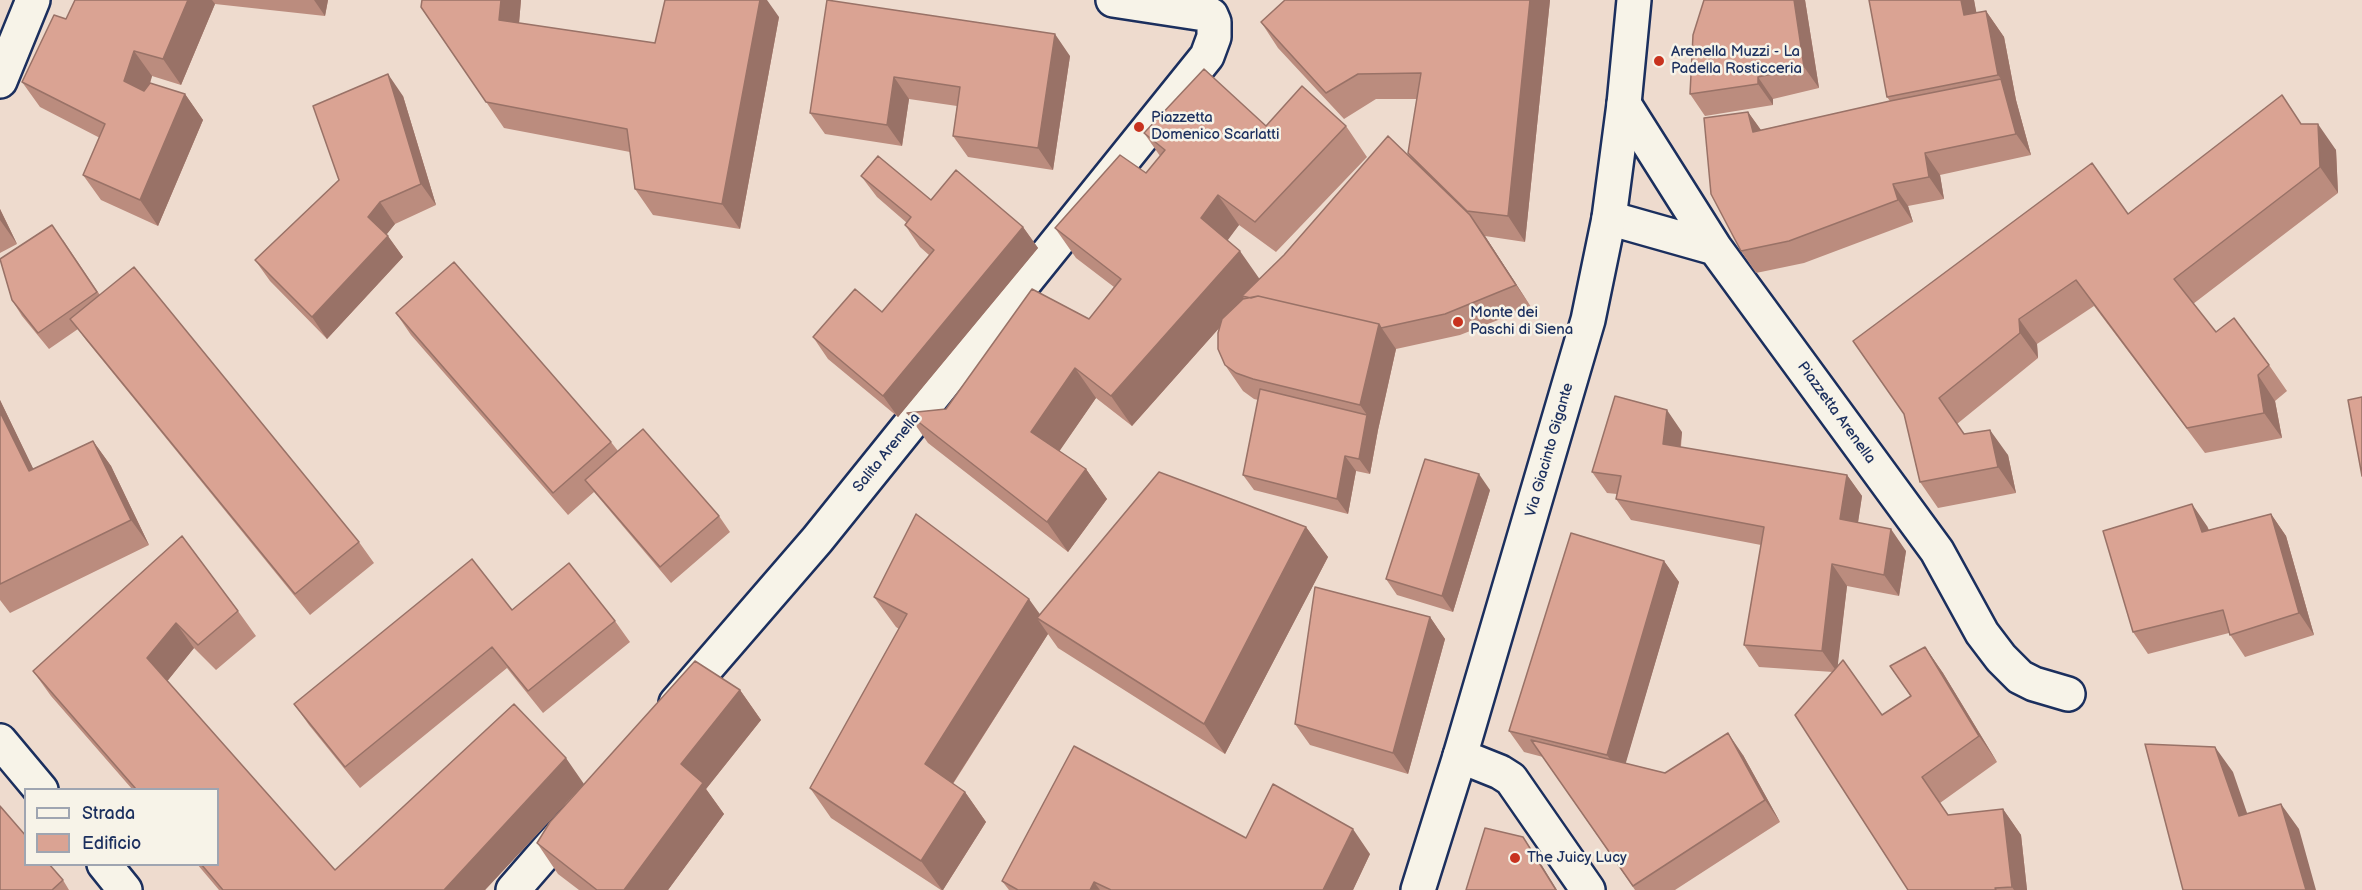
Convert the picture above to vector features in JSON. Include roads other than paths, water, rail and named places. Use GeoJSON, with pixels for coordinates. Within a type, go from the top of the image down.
{"type":"FeatureCollection","features":[{"type":"Feature","properties":{"kind":"street"},"geometry":{"type":"LineString","coordinates":[[0,81],[33,0]]}},
{"type":"Feature","properties":{"kind":"street"},"geometry":{"type":"LineString","coordinates":[[1113,0],[1220,8]]}},
{"type":"Feature","properties":{"kind":"street","name":"Via Giacinto Gigante"},"geometry":{"type":"LineString","coordinates":[[1418,890],[1461,756],[1588,320],[1609,218],[1624,104],[1634,0]]}},
{"type":"Feature","properties":{"kind":"street","name":"Salita Arenella"},"geometry":{"type":"LineString","coordinates":[[653,729],[817,540],[1207,56],[1214,37],[1214,22],[1220,8]]}},
{"type":"Feature","properties":{"kind":"street","name":"Piazzetta Arenella"},"geometry":{"type":"LineString","coordinates":[[1624,104],[1715,248],[1937,551],[1982,633],[2001,658],[2020,677],[2034,684],[2067,694]]}},
{"type":"Feature","properties":{"kind":"street"},"geometry":{"type":"LineString","coordinates":[[1609,218],[1715,248]]}},
{"type":"Feature","properties":{"kind":"street"},"geometry":{"type":"LineString","coordinates":[[0,741],[40,788]]}},
{"type":"Feature","properties":{"kind":"street"},"geometry":{"type":"LineString","coordinates":[[1461,756],[1511,779],[1588,890]]}},
{"type":"Feature","properties":{"kind":"street"},"geometry":{"type":"LineString","coordinates":[[513,890],[591,800]]}},
{"type":"Feature","properties":{"kind":"street"},"geometry":{"type":"LineString","coordinates":[[106,866],[126,890]]}},
{"type":"Feature","properties":{"kind":"place","name":"Arenella Muzzi - La Padella Rosticceria"},"geometry":{"type":"Point","coordinates":[1659,61]}},
{"type":"Feature","properties":{"kind":"place","name":"Piazzetta Domenico Scarlatti"},"geometry":{"type":"Point","coordinates":[1139,127]}},
{"type":"Feature","properties":{"kind":"place","name":"Monte dei Paschi di Siena"},"geometry":{"type":"Point","coordinates":[1458,322]}},
{"type":"Feature","properties":{"kind":"place","name":"The Juicy Lucy"},"geometry":{"type":"Point","coordinates":[1515,858]}}]}
